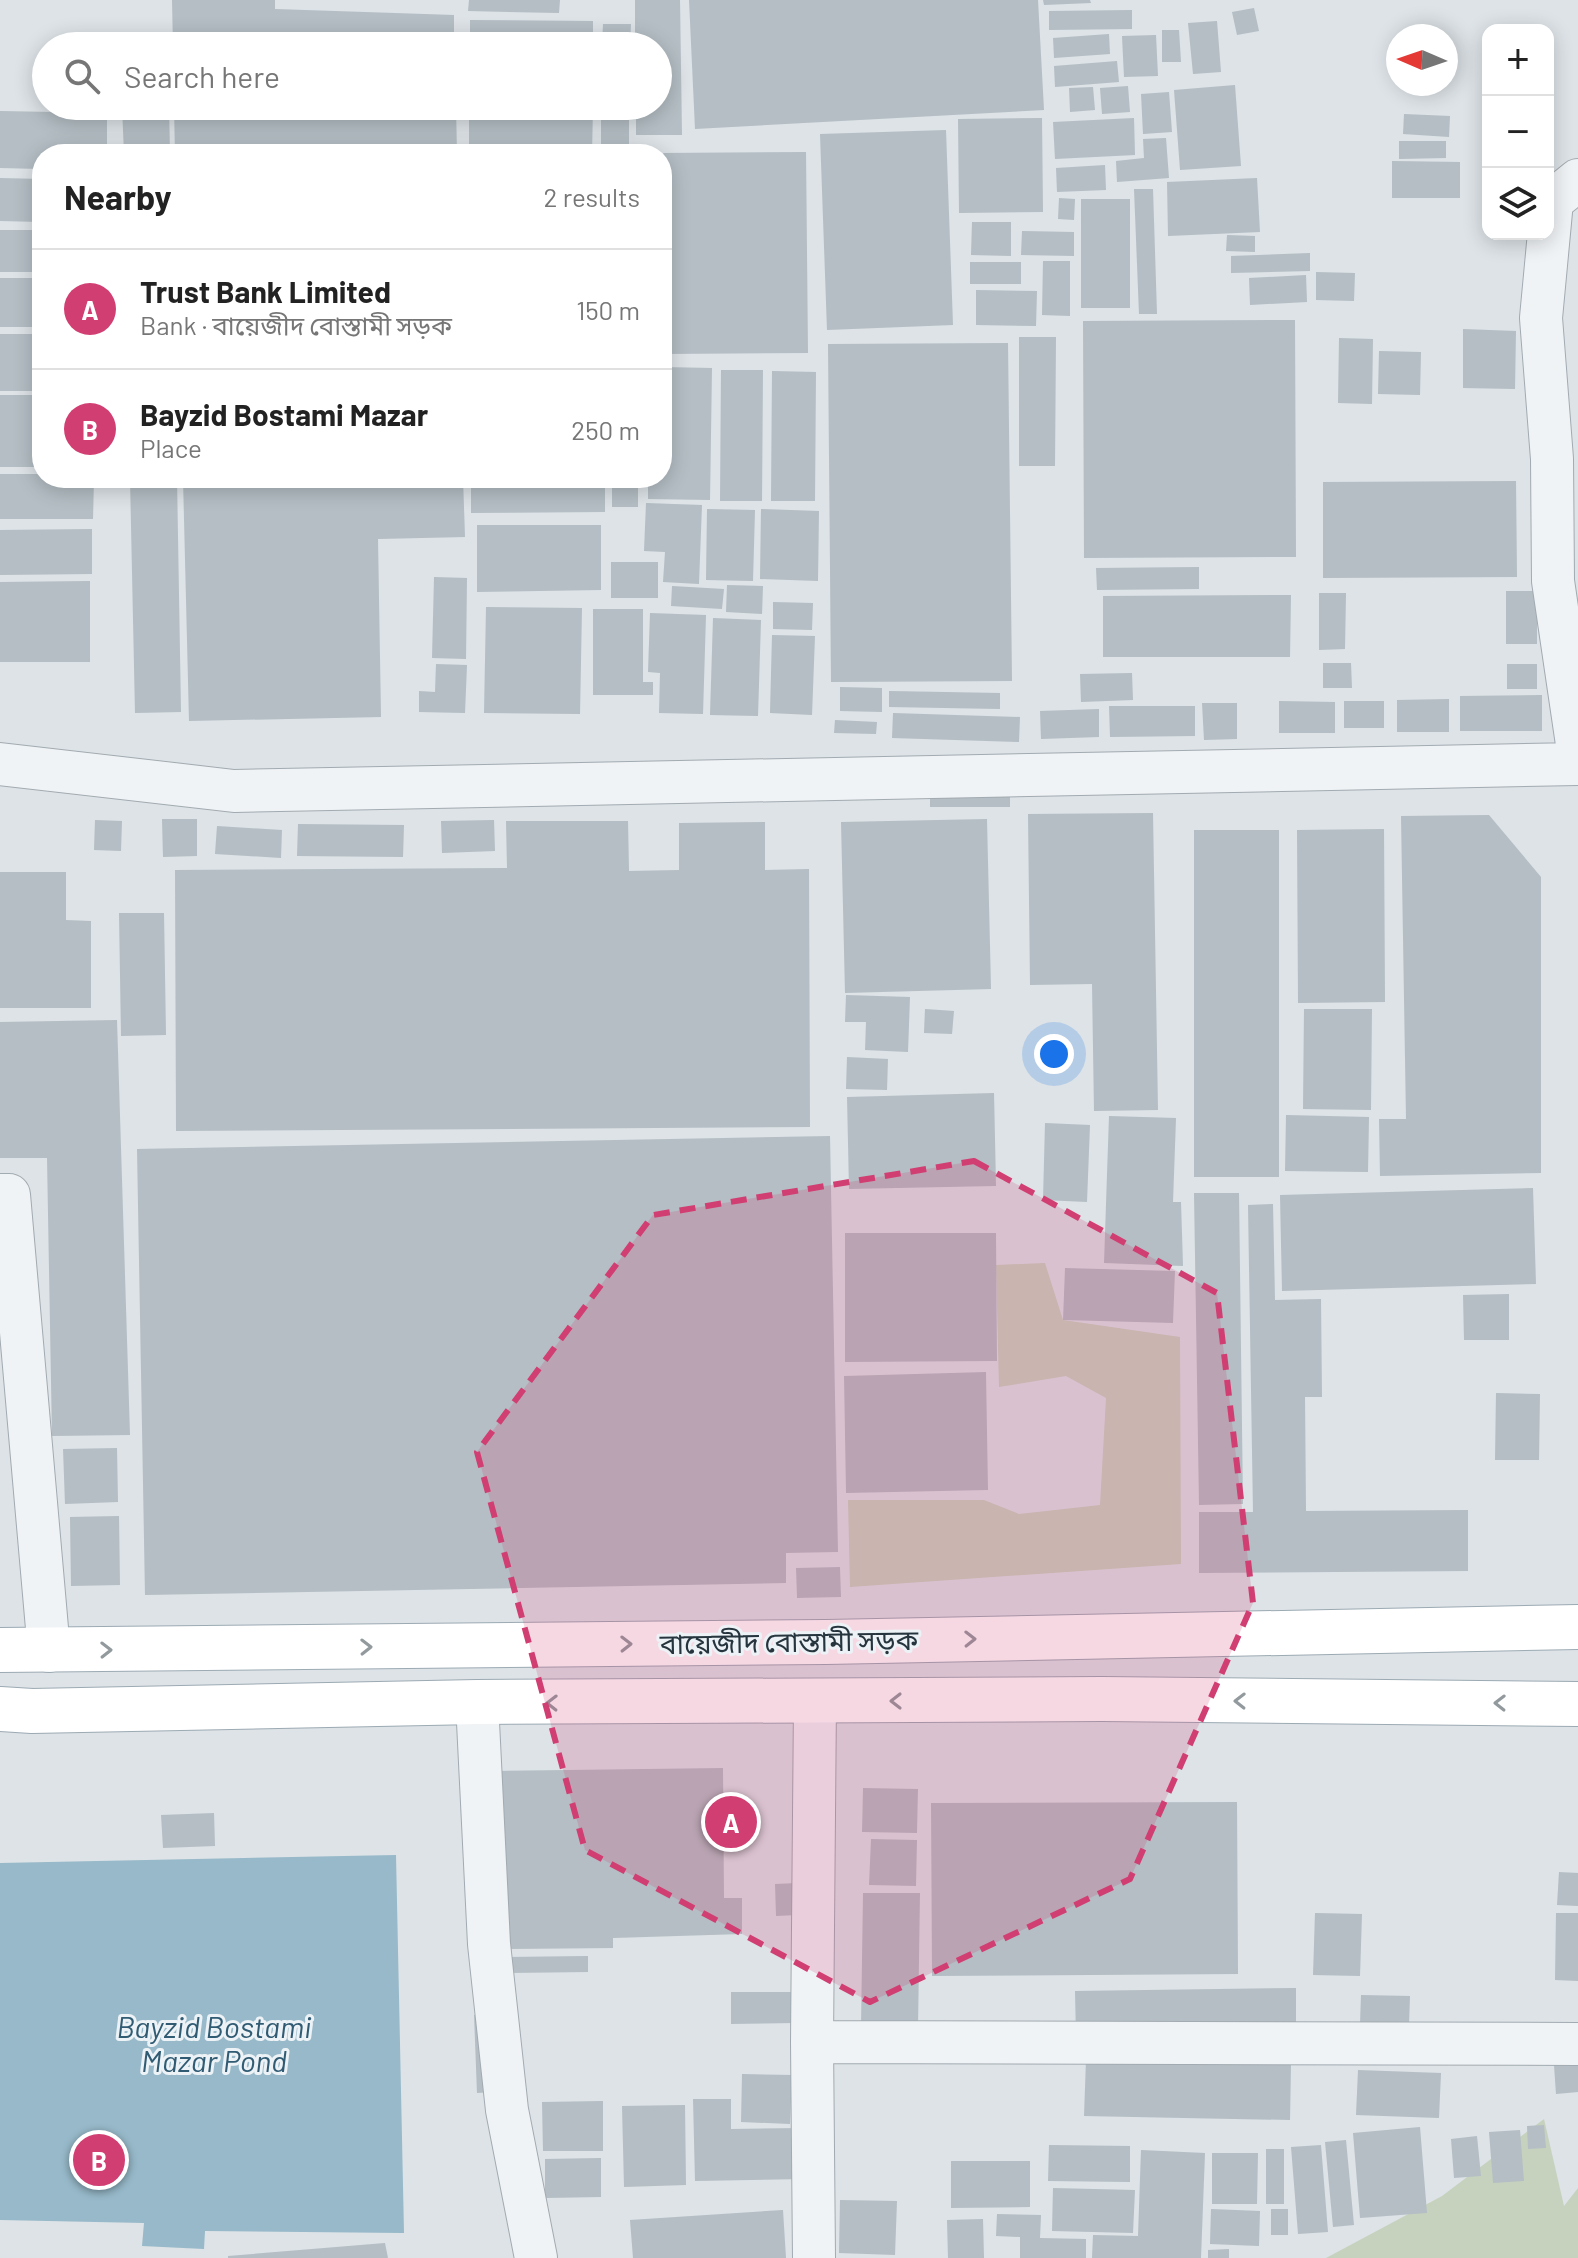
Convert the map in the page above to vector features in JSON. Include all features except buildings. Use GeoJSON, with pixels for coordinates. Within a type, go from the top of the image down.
{"type":"FeatureCollection","features":[{"type":"Feature","properties":{"kind":"main road","name":"বায়েজীদ বোস্তামী সড়ক"},"geometry":{"type":"LineString","coordinates":[[0,1650],[826,1642],[1578,1627]]}},
{"type":"Feature","properties":{"kind":"main road","name":"বায়েজীদ বোস্তামী সড়ক"},"geometry":{"type":"LineString","coordinates":[[0,1709],[32,1711],[477,1702],[1102,1699],[1578,1704]]}},
{"type":"Feature","properties":{"kind":"street"},"geometry":{"type":"LineString","coordinates":[[1578,180],[1552,201],[1541,318],[1565,459],[1553,581],[1578,751]]}},
{"type":"Feature","properties":{"kind":"street"},"geometry":{"type":"LineString","coordinates":[[0,764],[234,791],[1578,764]]}},
{"type":"Feature","properties":{"kind":"street"},"geometry":{"type":"LineString","coordinates":[[0,1195],[9,1195],[49,1651]]}},
{"type":"Feature","properties":{"kind":"street"},"geometry":{"type":"LineString","coordinates":[[814,2258],[815,1701]]}},
{"type":"Feature","properties":{"kind":"street"},"geometry":{"type":"LineString","coordinates":[[477,1702],[492,1974],[507,2110],[536,2258]]}},
{"type":"Feature","properties":{"kind":"street"},"geometry":{"type":"LineString","coordinates":[[812,2042],[1578,2044]]}},
{"type":"Feature","properties":{"kind":"highlighted area"},"geometry":{"type":"Polygon","coordinates":[[[974,1161],[1217,1293],[1253,1603],[1130,1879],[870,2002],[585,1850],[477,1452],[653,1215],[974,1161]]]}},
{"type":"Feature","properties":{"kind":"green space"},"geometry":{"type":"Polygon","coordinates":[[[1045,1263],[1063,1320],[1180,1337],[1181,1564],[850,1587],[848,1500],[984,1500],[1019,1514],[1100,1505],[1106,1398],[1066,1376],[999,1387],[996,1265],[1045,1263]]]}},
{"type":"Feature","properties":{"kind":"green space"},"geometry":{"type":"Polygon","coordinates":[[[1544,2119],[1564,2206],[1578,2188],[1578,2258],[1326,2258],[1442,2196],[1544,2119]]]}},
{"type":"Feature","properties":{"kind":"water","name":"Bayzid Bostami Mazar Pond"},"geometry":{"type":"Polygon","coordinates":[[[396,1855],[404,2233],[205,2231],[204,2249],[142,2246],[144,2223],[0,2220],[0,1863],[396,1855]]]}},
{"type":"Feature","properties":{"kind":"place","name":"Trust Bank Limited"},"geometry":{"type":"Point","coordinates":[731,1822]}},
{"type":"Feature","properties":{"kind":"place","name":"Bayzid Bostami Mazar"},"geometry":{"type":"Point","coordinates":[99,2160]}}]}
